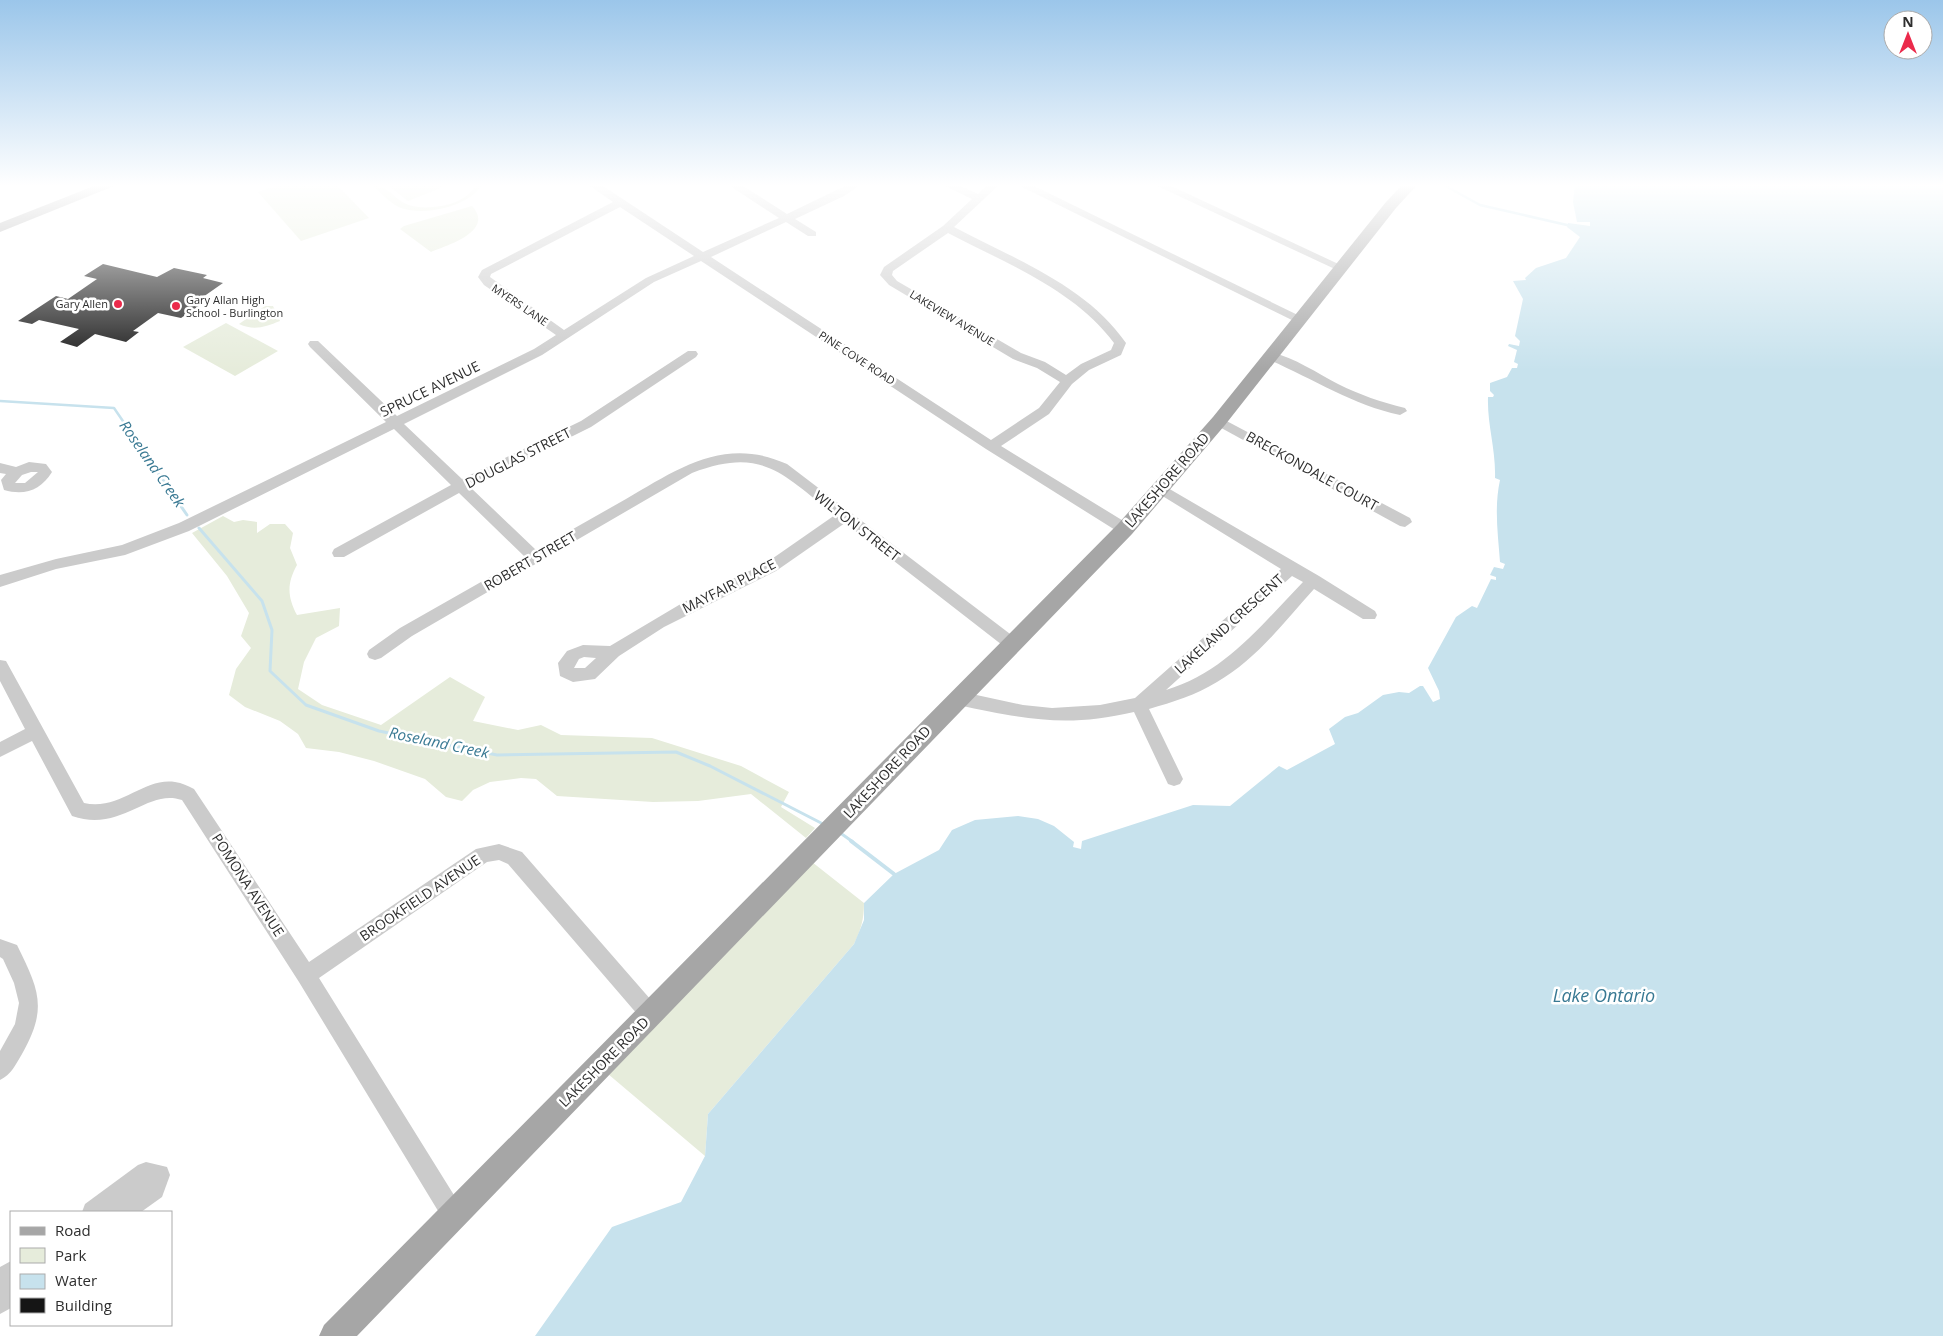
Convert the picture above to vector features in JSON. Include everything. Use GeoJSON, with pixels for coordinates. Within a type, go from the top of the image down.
{"type":"FeatureCollection","features":[{"type":"Feature","properties":{"kind":"main road","name":"LAKESHORE ROAD"},"geometry":{"type":"LineString","coordinates":[[335,1336],[820,842],[958,698],[1126,529],[1219,421],[1358,246]]}},
{"type":"Feature","properties":{"kind":"street","name":"MYERS LANE"},"geometry":{"type":"LineString","coordinates":[[536,246],[486,272],[484,277],[488,283],[564,335]]}},
{"type":"Feature","properties":{"kind":"street","name":"PINE COVE ROAD"},"geometry":{"type":"LineString","coordinates":[[685,246],[991,446],[1126,529]]}},
{"type":"Feature","properties":{"kind":"street","name":"SPRUCE AVENUE"},"geometry":{"type":"LineString","coordinates":[[0,581],[56,564],[125,550],[184,527],[538,352],[636,288],[721,246]]}},
{"type":"Feature","properties":{"kind":"street","name":"LAKEVIEW AVENUE"},"geometry":{"type":"LineString","coordinates":[[921,246],[888,269],[886,275],[893,282],[1016,356],[1041,366],[1067,381]]}},
{"type":"Feature","properties":{"kind":"street"},"geometry":{"type":"LineString","coordinates":[[980,246],[1078,300],[1115,333],[1120,343],[1117,352],[1085,368],[1067,381],[1044,411],[991,446]]}},
{"type":"Feature","properties":{"kind":"street"},"geometry":{"type":"LineString","coordinates":[[1150,246],[1300,319]]}},
{"type":"Feature","properties":{"kind":"street"},"geometry":{"type":"LineString","coordinates":[[1294,246],[1341,268]]}},
{"type":"Feature","properties":{"kind":"street"},"geometry":{"type":"LineString","coordinates":[[314,344],[535,558]]}},
{"type":"Feature","properties":{"kind":"street","name":"DOUGLAS STREET"},"geometry":{"type":"LineString","coordinates":[[339,553],[462,486],[586,424],[692,354]]}},
{"type":"Feature","properties":{"kind":"street"},"geometry":{"type":"LineString","coordinates":[[1271,356],[1363,401],[1383,408],[1400,411]]}},
{"type":"Feature","properties":{"kind":"street","name":"BRECKONDALE COURT"},"geometry":{"type":"LineString","coordinates":[[1219,421],[1405,522]]}},
{"type":"Feature","properties":{"kind":"street","name":"WILTON STREET"},"geometry":{"type":"LineString","coordinates":[[687,470],[712,460],[737,455],[767,459],[782,467],[1012,644]]}},
{"type":"Feature","properties":{"kind":"street"},"geometry":{"type":"LineString","coordinates":[[0,468],[17,472]]}},
{"type":"Feature","properties":{"kind":"street","name":"ROBERT STREET"},"geometry":{"type":"LineString","coordinates":[[375,654],[406,632],[687,470]]}},
{"type":"Feature","properties":{"kind":"street"},"geometry":{"type":"LineString","coordinates":[[1161,489],[1369,615]]}},
{"type":"Feature","properties":{"kind":"street","name":"MAYFAIR PLACE"},"geometry":{"type":"LineString","coordinates":[[612,652],[689,606],[771,567],[844,516]]}},
{"type":"Feature","properties":{"kind":"street","name":"LAKELAND CRESCENT"},"geometry":{"type":"LineString","coordinates":[[958,698],[1033,713],[1070,714],[1139,705],[1154,702],[1212,678],[1245,651],[1314,580],[1292,567],[1139,705]]}},
{"type":"Feature","properties":{"kind":"street","name":"POMONA AVENUE"},"geometry":{"type":"LineString","coordinates":[[0,666],[78,810],[91,815],[108,814],[158,791],[177,788],[188,794],[306,975],[454,1216]]}},
{"type":"Feature","properties":{"kind":"street"},"geometry":{"type":"LineString","coordinates":[[1139,705],[1174,779]]}},
{"type":"Feature","properties":{"kind":"street"},"geometry":{"type":"LineString","coordinates":[[0,750],[36,731]]}},
{"type":"Feature","properties":{"kind":"street","name":"BROOKFIELD AVENUE"},"geometry":{"type":"LineString","coordinates":[[306,975],[483,855],[499,852],[514,858],[651,1015]]}},
{"type":"Feature","properties":{"kind":"street"},"geometry":{"type":"LineString","coordinates":[[0,948],[10,952],[24,982],[29,1004],[22,1032],[0,1069]]}},
{"type":"Feature","properties":{"kind":"street"},"geometry":{"type":"LineString","coordinates":[[94,1211],[146,1173],[159,1175],[154,1188],[124,1211]]}},
{"type":"Feature","properties":{"kind":"green space"},"geometry":{"type":"Polygon","coordinates":[[[423,246],[445,246],[431,252],[423,246]]]}},
{"type":"Feature","properties":{"kind":"green space"},"geometry":{"type":"Polygon","coordinates":[[[265,306],[273,306],[280,321],[260,327],[239,324],[265,306]]]}},
{"type":"Feature","properties":{"kind":"green space"},"geometry":{"type":"Polygon","coordinates":[[[226,323],[278,351],[235,376],[183,347],[226,323]]]}},
{"type":"Feature","properties":{"kind":"green space"},"geometry":{"type":"Polygon","coordinates":[[[223,516],[234,522],[243,520],[257,522],[257,533],[270,524],[285,524],[293,533],[290,548],[297,565],[291,578],[289,590],[291,602],[297,615],[340,608],[339,626],[316,638],[304,662],[298,689],[322,705],[381,725],[450,677],[485,697],[473,721],[518,730],[541,725],[561,735],[652,738],[741,766],[789,792],[781,807],[815,828],[806,838],[751,794],[698,801],[653,802],[557,796],[536,779],[521,778],[490,782],[473,790],[462,801],[446,797],[425,779],[374,761],[339,752],[306,748],[298,734],[280,721],[245,707],[229,695],[236,669],[251,648],[241,636],[249,613],[227,576],[192,533],[223,516]]]}},
{"type":"Feature","properties":{"kind":"green space"},"geometry":{"type":"Polygon","coordinates":[[[812,862],[864,903],[863,919],[859,934],[854,944],[708,1114],[705,1156],[608,1074],[812,862]]]}},
{"type":"Feature","properties":{"kind":"water","name":"Lake Ontario"},"geometry":{"type":"Polygon","coordinates":[[[1574,246],[1943,246],[1943,1336],[535,1336],[612,1227],[681,1202],[705,1156],[708,1114],[854,944],[864,920],[864,903],[894,874],[939,850],[952,830],[975,820],[1018,816],[1038,819],[1054,826],[1074,842],[1073,847],[1081,849],[1082,841],[1193,805],[1230,806],[1279,766],[1287,770],[1335,744],[1329,729],[1345,717],[1358,713],[1383,695],[1399,692],[1409,693],[1423,686],[1433,702],[1440,699],[1439,691],[1428,668],[1456,617],[1472,606],[1477,608],[1491,579],[1496,580],[1496,577],[1490,575],[1494,567],[1503,569],[1505,564],[1500,562],[1497,511],[1500,480],[1495,478],[1488,397],[1493,397],[1494,395],[1490,391],[1490,383],[1507,377],[1512,368],[1517,368],[1518,364],[1514,362],[1517,350],[1508,346],[1509,344],[1519,346],[1520,341],[1515,336],[1523,299],[1513,281],[1526,280],[1525,278],[1536,268],[1566,258],[1574,246]]]}},
{"type":"Feature","properties":{"kind":"building","name":"Gary Allen"},"geometry":{"type":"Polygon","coordinates":[[[103,264],[157,277],[174,268],[207,275],[203,278],[223,283],[193,304],[199,306],[181,318],[158,313],[133,331],[139,332],[126,342],[95,334],[77,347],[60,342],[79,329],[39,320],[32,324],[18,321],[56,296],[68,299],[97,279],[84,276],[103,264]]]}},
{"type":"Feature","properties":{"kind":"waterway","name":"Roseland Creek"},"geometry":{"type":"LineString","coordinates":[[0,401],[114,408],[155,468]]}},
{"type":"Feature","properties":{"kind":"waterway","name":"Roseland Creek"},"geometry":{"type":"LineString","coordinates":[[154,467],[187,515]]}},
{"type":"Feature","properties":{"kind":"waterway","name":"Roseland Creek"},"geometry":{"type":"LineString","coordinates":[[199,528],[262,601],[272,630],[270,671],[306,705],[379,731],[497,755],[676,752],[710,766],[825,825]]}},
{"type":"Feature","properties":{"kind":"waterway"},"geometry":{"type":"LineString","coordinates":[[839,832],[853,842]]}},
{"type":"Feature","properties":{"kind":"waterway"},"geometry":{"type":"LineString","coordinates":[[851,841],[894,874]]}},
{"type":"Feature","properties":{"kind":"place","name":"Gary Allen"},"geometry":{"type":"Point","coordinates":[118,304]}},
{"type":"Feature","properties":{"kind":"place","name":"Gary Allan High School - Burlington"},"geometry":{"type":"Point","coordinates":[176,306]}}]}
